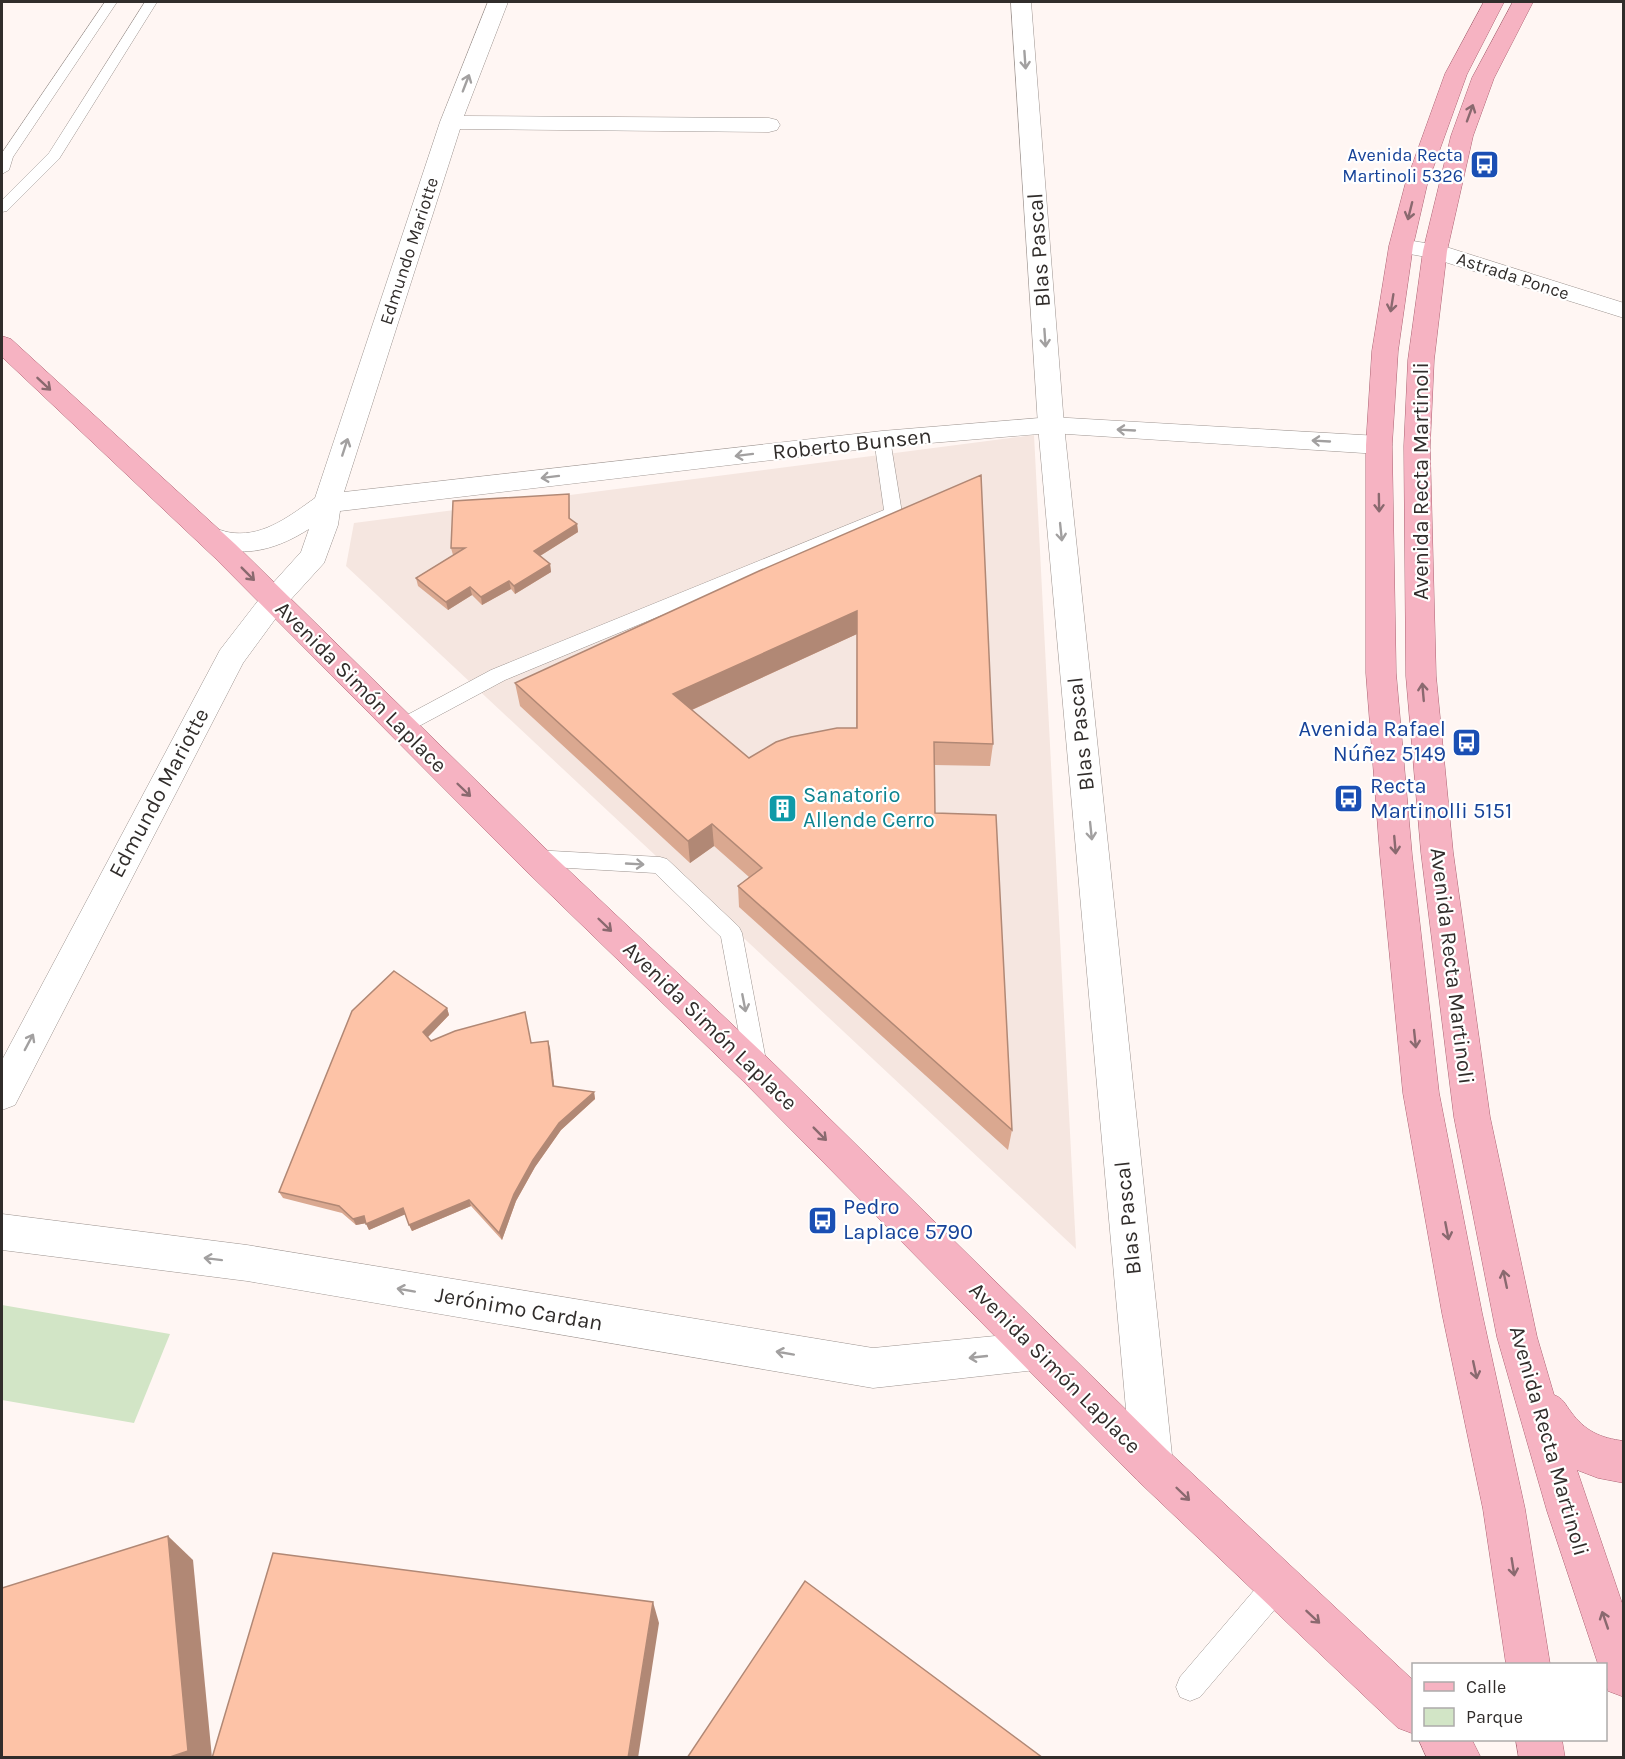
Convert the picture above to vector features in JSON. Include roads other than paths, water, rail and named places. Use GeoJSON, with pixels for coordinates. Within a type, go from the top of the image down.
{"type":"FeatureCollection","features":[{"type":"Feature","properties":{"kind":"main road","name":"Avenida Recta Martinoli"},"geometry":{"type":"LineString","coordinates":[[1494,2],[1456,74],[1416,185],[1421,360],[1417,446],[1422,688],[1437,852],[1472,1118],[1517,1337],[1568,1511],[1623,1675]]}},
{"type":"Feature","properties":{"kind":"main road","name":"Avenida Recta Martinoli"},"geometry":{"type":"LineString","coordinates":[[1523,2],[1483,78],[1418,248],[1385,351],[1379,445],[1381,673],[1396,855],[1421,1093],[1462,1312],[1504,1509],[1528,1663]]}},
{"type":"Feature","properties":{"kind":"main road","name":"Avenida Simón Laplace"},"geometry":{"type":"LineString","coordinates":[[2,344],[208,535],[534,858],[757,1071],[1152,1465],[1412,1711]]}},
{"type":"Feature","properties":{"kind":"main road"},"geometry":{"type":"LineString","coordinates":[[1532,1386],[1556,1428],[1572,1445],[1590,1456],[1623,1462]]}},
{"type":"Feature","properties":{"kind":"main road"},"geometry":{"type":"LineString","coordinates":[[1443,1741],[1458,1758]]}},
{"type":"Feature","properties":{"kind":"main road"},"geometry":{"type":"LineString","coordinates":[[1539,1741],[1542,1758]]}},
{"type":"Feature","properties":{"kind":"street","name":"Edmundo Mariotte"},"geometry":{"type":"LineString","coordinates":[[2,1094],[231,658],[274,600],[314,556],[324,525],[327,503],[452,122],[498,2]]}},
{"type":"Feature","properties":{"kind":"street","name":"Blas Pascal"},"geometry":{"type":"LineString","coordinates":[[1021,2],[1051,425],[1152,1465]]}},
{"type":"Feature","properties":{"kind":"street"},"geometry":{"type":"LineString","coordinates":[[452,122],[769,125]]}},
{"type":"Feature","properties":{"kind":"street","name":"Astrada Ponce"},"geometry":{"type":"LineString","coordinates":[[1418,248],[1623,311]]}},
{"type":"Feature","properties":{"kind":"street","name":"Roberto Bunsen"},"geometry":{"type":"LineString","coordinates":[[327,503],[882,439],[1051,425],[1379,445]]}},
{"type":"Feature","properties":{"kind":"street"},"geometry":{"type":"LineString","coordinates":[[208,535],[236,543],[253,541],[288,530],[327,503]]}},
{"type":"Feature","properties":{"kind":"street","name":"Jerónimo Cardan"},"geometry":{"type":"LineString","coordinates":[[2,1232],[247,1263],[873,1368],[1036,1351]]}},
{"type":"Feature","properties":{"kind":"lane"},"geometry":{"type":"LineString","coordinates":[[2,170],[6,157],[111,2]]}},
{"type":"Feature","properties":{"kind":"lane"},"geometry":{"type":"LineString","coordinates":[[2,208],[54,156],[151,2]]}},
{"type":"Feature","properties":{"kind":"lane"},"geometry":{"type":"LineString","coordinates":[[401,727],[498,675],[893,513],[882,439]]}},
{"type":"Feature","properties":{"kind":"lane"},"geometry":{"type":"LineString","coordinates":[[534,858],[660,865],[731,933],[757,1071]]}},
{"type":"Feature","properties":{"kind":"lane"},"geometry":{"type":"LineString","coordinates":[[1190,1687],[1278,1584]]}},
{"type":"Feature","properties":{"kind":"place","name":"Avenida Recta Martinoli 5326"},"geometry":{"type":"Point","coordinates":[1484,165]}},
{"type":"Feature","properties":{"kind":"place","name":"Avenida Rafael Núñez 5149"},"geometry":{"type":"Point","coordinates":[1467,742]}},
{"type":"Feature","properties":{"kind":"place","name":"Recta Martinolli 5151"},"geometry":{"type":"Point","coordinates":[1349,799]}},
{"type":"Feature","properties":{"kind":"place","name":"Sanatorio Allende Cerro"},"geometry":{"type":"Point","coordinates":[782,808]}},
{"type":"Feature","properties":{"kind":"place","name":"Pedro Laplace 5790"},"geometry":{"type":"Point","coordinates":[822,1220]}}]}
